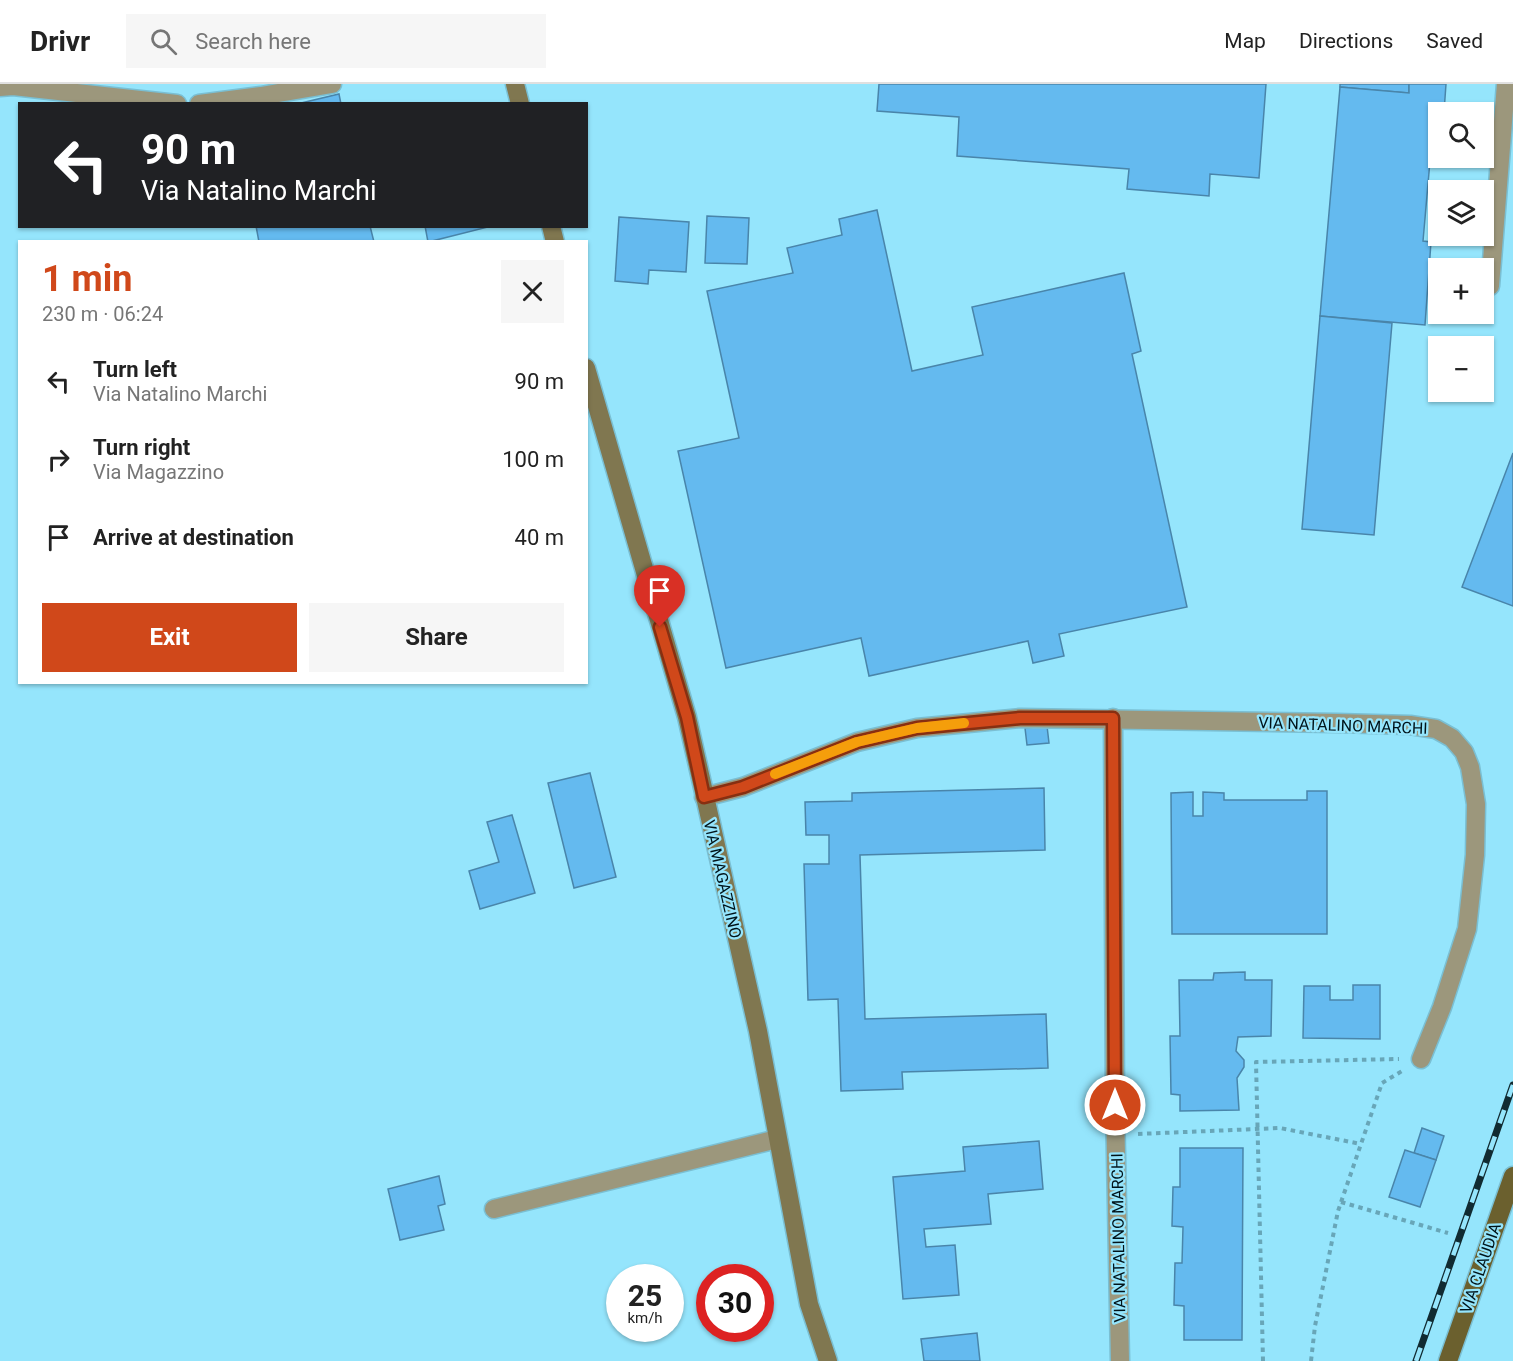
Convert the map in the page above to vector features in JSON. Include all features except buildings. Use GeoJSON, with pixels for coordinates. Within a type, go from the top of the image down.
{"type":"FeatureCollection","features":[{"type":"Feature","properties":{"kind":"main road"},"geometry":{"type":"LineString","coordinates":[[515,84],[519,102]]}},
{"type":"Feature","properties":{"kind":"main road","name":"VIA MAGAZZINO"},"geometry":{"type":"LineString","coordinates":[[588,375],[687,717],[758,1031],[809,1304],[828,1361]]}},
{"type":"Feature","properties":{"kind":"main road","name":"VIA CLAUDIA"},"geometry":{"type":"LineString","coordinates":[[1448,1361],[1513,1176]]}},
{"type":"Feature","properties":{"kind":"street"},"geometry":{"type":"LineString","coordinates":[[208,102],[260,90],[332,84]]}},
{"type":"Feature","properties":{"kind":"street"},"geometry":{"type":"LineString","coordinates":[[1492,258],[1506,84]]}},
{"type":"Feature","properties":{"kind":"street"},"geometry":{"type":"LineString","coordinates":[[0,87],[13,86],[159,102]]}},
{"type":"Feature","properties":{"kind":"street","name":"VIA NATALINO MARCHI"},"geometry":{"type":"LineString","coordinates":[[704,797],[743,787],[857,742],[917,728],[1020,718],[1410,725],[1436,729],[1452,738],[1464,752],[1470,767],[1476,804],[1474,855],[1467,929],[1442,1007],[1421,1059]]}},
{"type":"Feature","properties":{"kind":"street","name":"VIA NATALINO MARCHI"},"geometry":{"type":"LineString","coordinates":[[1113,718],[1120,1361]]}},
{"type":"Feature","properties":{"kind":"street"},"geometry":{"type":"LineString","coordinates":[[494,1209],[777,1139]]}},
{"type":"Feature","properties":{"kind":"path"},"geometry":{"type":"LineString","coordinates":[[1263,1361],[1256,1062],[1421,1059]]}},
{"type":"Feature","properties":{"kind":"path"},"geometry":{"type":"LineString","coordinates":[[1311,1361],[1315,1326],[1341,1202],[1382,1083],[1421,1059]]}},
{"type":"Feature","properties":{"kind":"path"},"geometry":{"type":"LineString","coordinates":[[1116,1135],[1280,1128],[1361,1144]]}},
{"type":"Feature","properties":{"kind":"path"},"geometry":{"type":"LineString","coordinates":[[1341,1202],[1449,1233]]}},
{"type":"Feature","properties":{"kind":"railway"},"geometry":{"type":"LineString","coordinates":[[1416,1361],[1513,1085]]}},
{"type":"Feature","properties":{"kind":"slow traffic"},"geometry":{"type":"LineString","coordinates":[[775,774],[857,742],[917,728],[964,723]]}},
{"type":"Feature","properties":{"kind":"route"},"geometry":{"type":"LineString","coordinates":[[660,627],[687,717],[704,797],[743,787],[857,742],[917,728],[1020,718],[1113,718],[1115,1105]]}}]}
